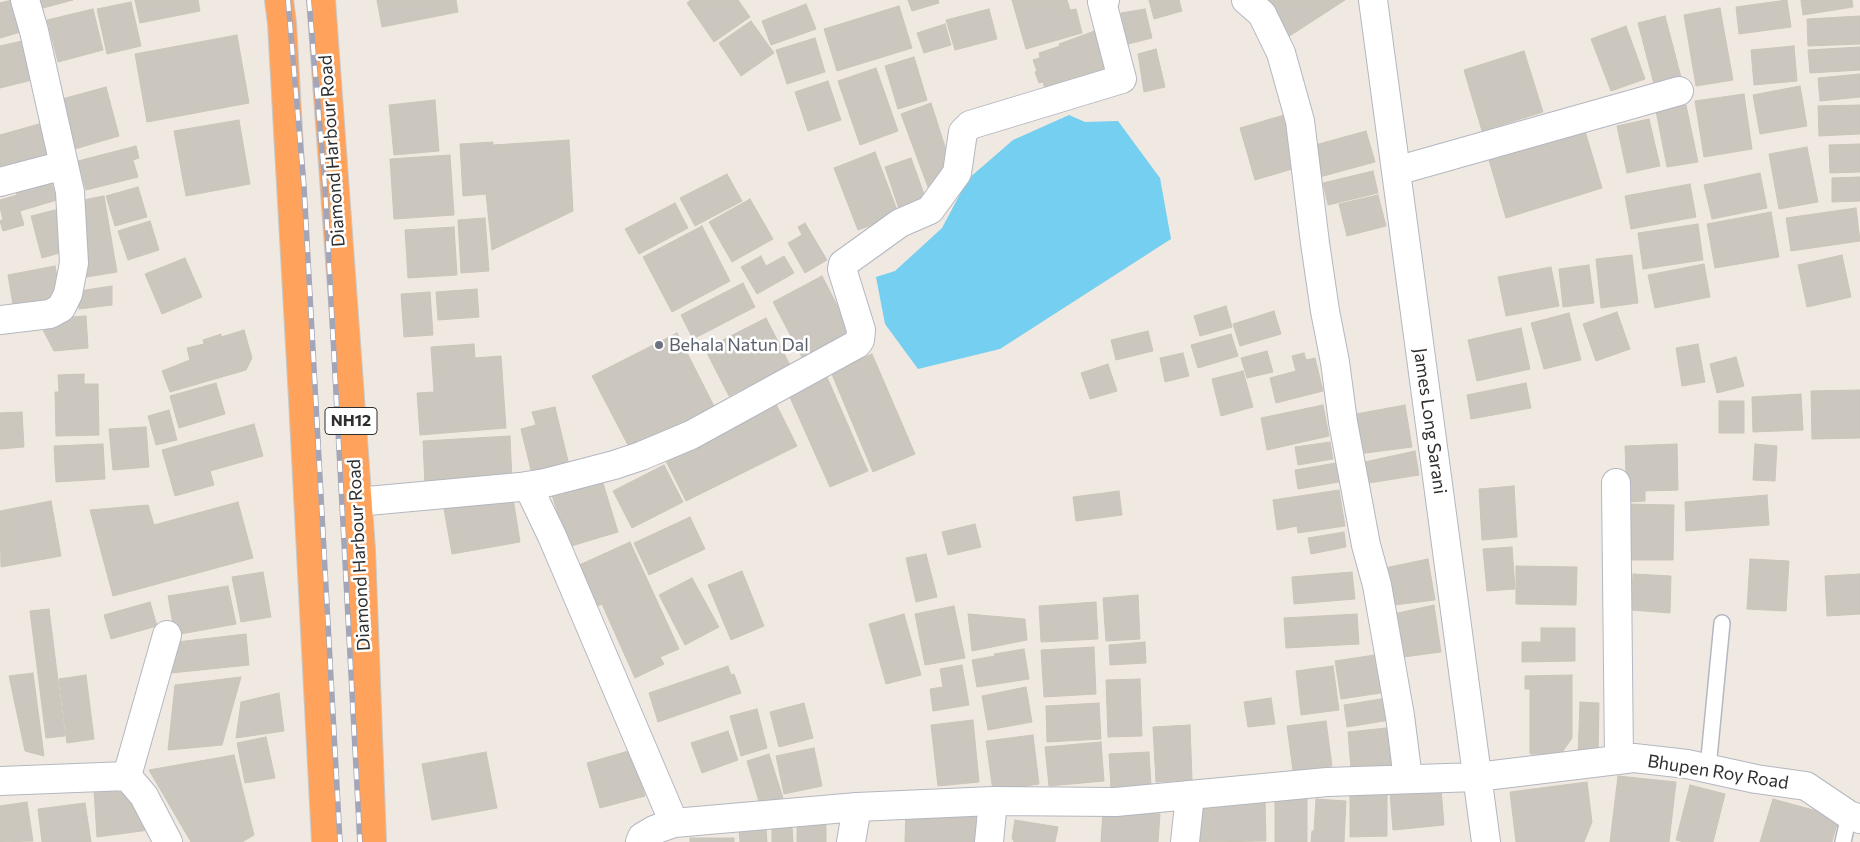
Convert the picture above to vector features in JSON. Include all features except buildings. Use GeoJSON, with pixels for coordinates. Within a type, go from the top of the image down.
{"type":"FeatureCollection","features":[{"type":"Feature","properties":{"kind":"highway","name":"NH12"},"geometry":{"type":"LineString","coordinates":[[279,0],[282,23],[326,842]]}},
{"type":"Feature","properties":{"kind":"highway","name":"Diamond Harbour Road"},"geometry":{"type":"LineString","coordinates":[[320,0],[360,549],[372,842]]}},
{"type":"Feature","properties":{"kind":"street"},"geometry":{"type":"LineString","coordinates":[[0,320],[50,314],[61,308],[68,294],[74,263],[70,192],[34,31],[25,0]]}},
{"type":"Feature","properties":{"kind":"street"},"geometry":{"type":"LineString","coordinates":[[357,502],[528,486],[573,477],[614,465],[691,435],[857,344],[860,340],[861,330],[842,269],[843,264],[900,224],[930,210],[957,173],[963,132],[970,125],[1122,79],[1102,2],[1105,0]]}},
{"type":"Feature","properties":{"kind":"street"},"geometry":{"type":"LineString","coordinates":[[1246,0],[1262,14],[1281,52],[1300,121],[1315,243],[1343,422],[1366,545],[1377,585],[1400,716],[1408,780]]}},
{"type":"Feature","properties":{"kind":"street","name":"James Long Sarani"},"geometry":{"type":"LineString","coordinates":[[1373,0],[1486,842]]}},
{"type":"Feature","properties":{"kind":"street"},"geometry":{"type":"LineString","coordinates":[[1396,171],[1679,91]]}},
{"type":"Feature","properties":{"kind":"street"},"geometry":{"type":"LineString","coordinates":[[0,182],[64,165]]}},
{"type":"Feature","properties":{"kind":"street"},"geometry":{"type":"LineString","coordinates":[[1616,483],[1619,760]]}},
{"type":"Feature","properties":{"kind":"street"},"geometry":{"type":"LineString","coordinates":[[528,486],[552,536],[674,823]]}},
{"type":"Feature","properties":{"kind":"street"},"geometry":{"type":"LineString","coordinates":[[127,776],[167,635]]}},
{"type":"Feature","properties":{"kind":"street","name":"Bhupen Roy Road"},"geometry":{"type":"LineString","coordinates":[[640,842],[642,837],[654,830],[674,823],[857,807],[993,801],[1116,802],[1327,782],[1477,778],[1634,758],[1687,764],[1756,779],[1806,786],[1854,817]]}},
{"type":"Feature","properties":{"kind":"street"},"geometry":{"type":"LineString","coordinates":[[0,781],[127,776]]}},
{"type":"Feature","properties":{"kind":"street"},"geometry":{"type":"LineString","coordinates":[[127,776],[144,796],[168,842]]}},
{"type":"Feature","properties":{"kind":"street"},"geometry":{"type":"LineString","coordinates":[[1185,842],[1190,795]]}},
{"type":"Feature","properties":{"kind":"street"},"geometry":{"type":"LineString","coordinates":[[989,842],[993,801]]}},
{"type":"Feature","properties":{"kind":"street"},"geometry":{"type":"LineString","coordinates":[[850,842],[857,807]]}},
{"type":"Feature","properties":{"kind":"lane"},"geometry":{"type":"LineString","coordinates":[[1708,768],[1722,623]]}},
{"type":"Feature","properties":{"kind":"lane"},"geometry":{"type":"LineString","coordinates":[[1842,842],[1854,817]]}},
{"type":"Feature","properties":{"kind":"water"},"geometry":{"type":"Polygon","coordinates":[[[1069,115],[1085,122],[1118,121],[1160,178],[1171,239],[1000,349],[918,369],[885,324],[876,277],[895,271],[942,228],[968,179],[1013,140],[1069,115]]]}},
{"type":"Feature","properties":{"kind":"railway"},"geometry":{"type":"LineString","coordinates":[[288,0],[304,187],[340,842]]}},
{"type":"Feature","properties":{"kind":"railway"},"geometry":{"type":"LineString","coordinates":[[309,0],[325,186],[360,842]]}},
{"type":"Feature","properties":{"kind":"place","name":"Behala Natun Dal"},"geometry":{"type":"Point","coordinates":[659,345]}}]}
